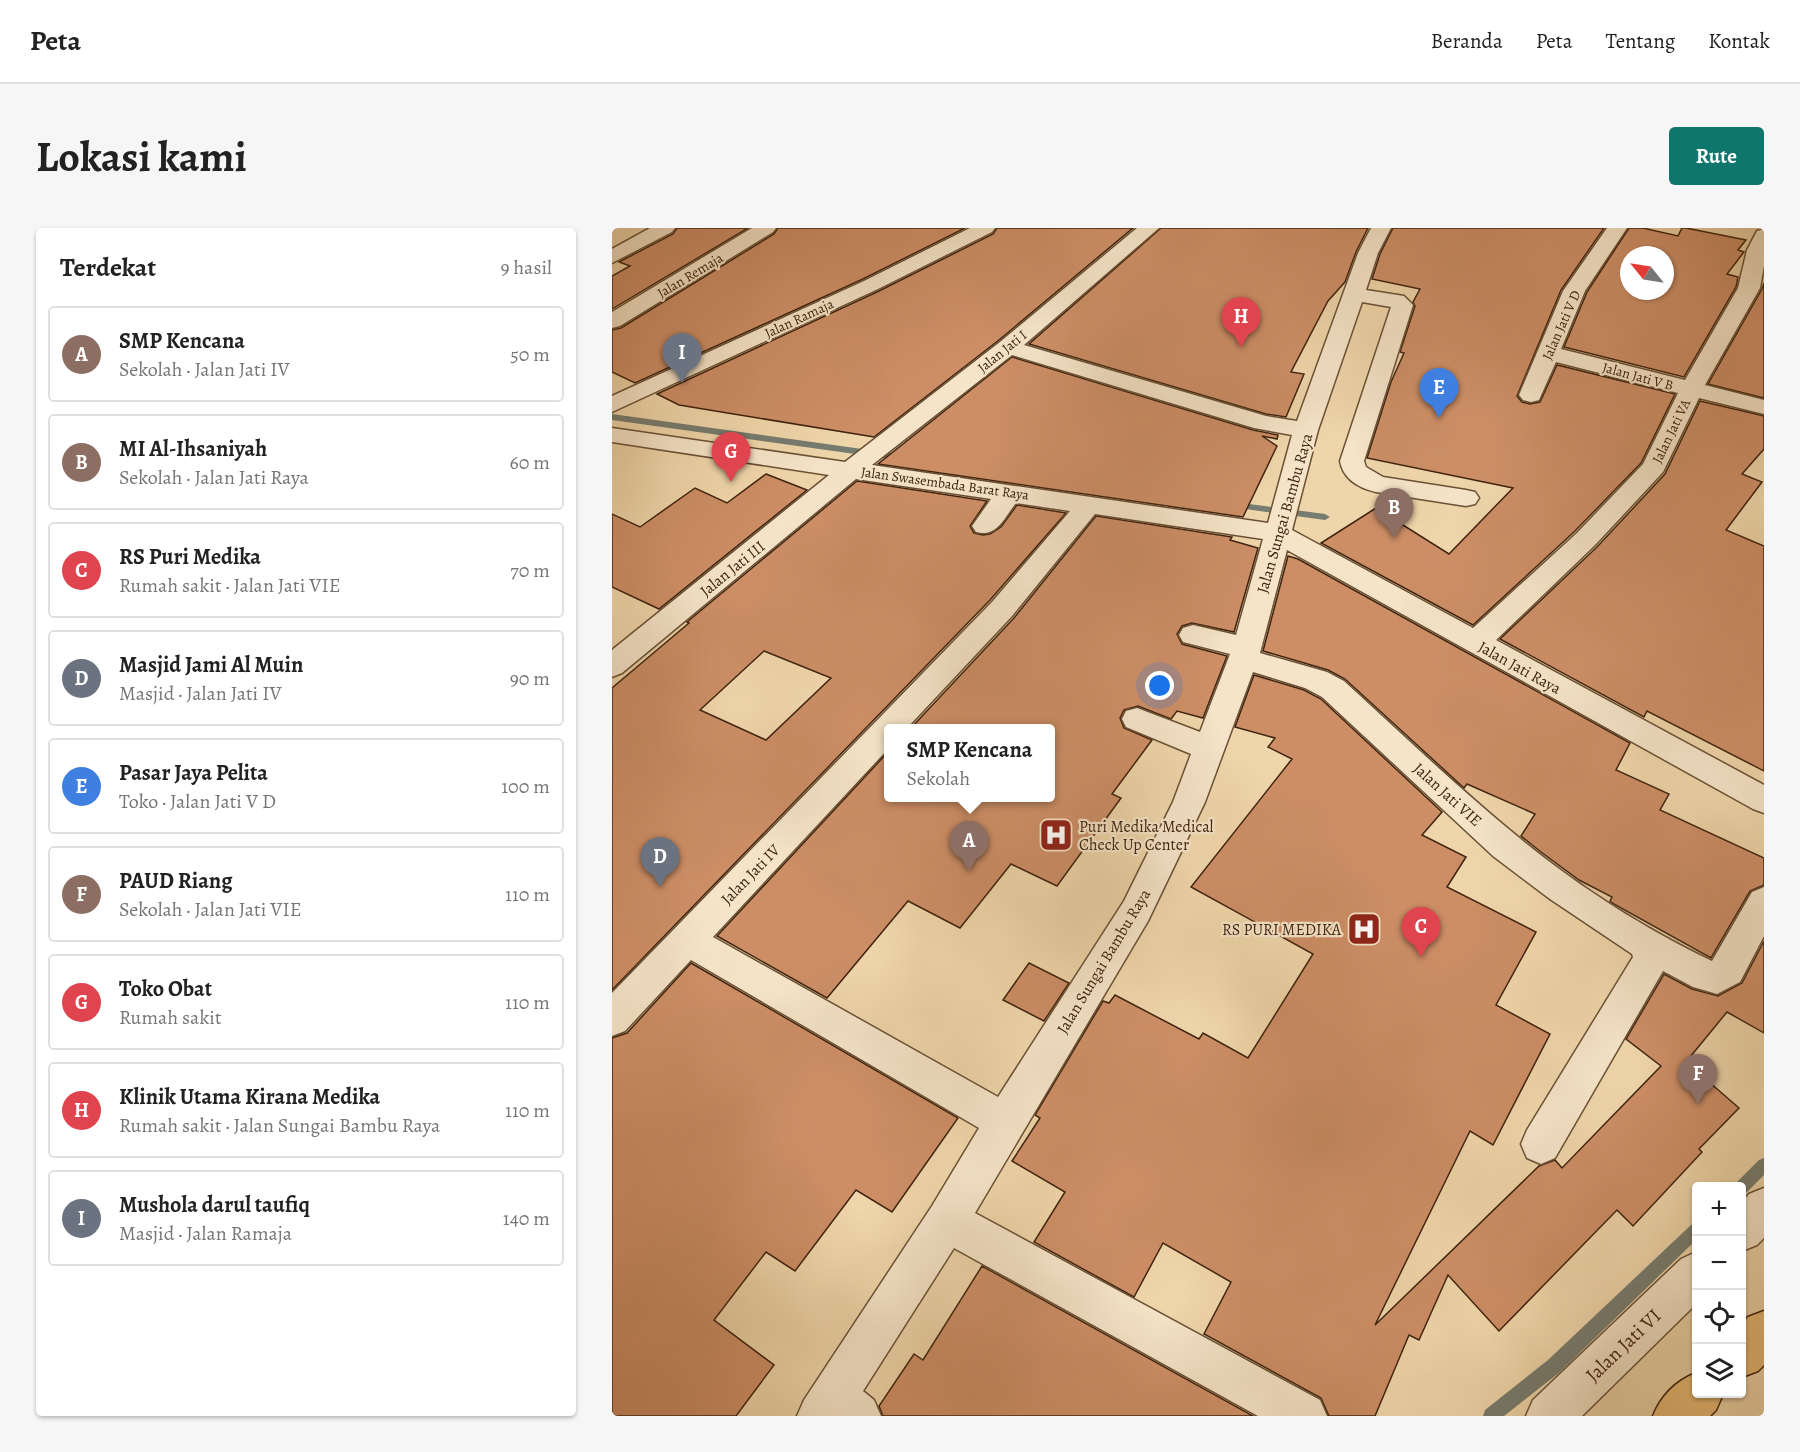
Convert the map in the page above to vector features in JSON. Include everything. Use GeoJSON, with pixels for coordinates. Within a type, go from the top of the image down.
{"type":"FeatureCollection","features":[{"type":"Feature","properties":{"kind":"highway"},"geometry":{"type":"LineString","coordinates":[[1746,1350],[1764,1333]]}},
{"type":"Feature","properties":{"kind":"highway"},"geometry":{"type":"LineString","coordinates":[[1676,1416],[1696,1398]]}},
{"type":"Feature","properties":{"kind":"street"},"geometry":{"type":"LineString","coordinates":[[612,257],[665,228]]}},
{"type":"Feature","properties":{"kind":"street","name":"Jalan Remaja"},"geometry":{"type":"LineString","coordinates":[[612,321],[766,228]]}},
{"type":"Feature","properties":{"kind":"street","name":"Jalan Ramaja"},"geometry":{"type":"LineString","coordinates":[[613,404],[870,285],[985,228]]}},
{"type":"Feature","properties":{"kind":"street","name":"Jalan Sungai Bambu Raya"},"geometry":{"type":"LineString","coordinates":[[837,1410],[1005,1122],[1136,911],[1189,802],[1245,653],[1281,521],[1326,460],[1306,430],[1368,253],[1382,228]]}},
{"type":"Feature","properties":{"kind":"street","name":"Jalan Jati V D"},"geometry":{"type":"LineString","coordinates":[[1531,395],[1574,291],[1617,228]]}},
{"type":"Feature","properties":{"kind":"street","name":"Jalan Jati I"},"geometry":{"type":"LineString","coordinates":[[855,466],[1008,347],[1136,232]]}},
{"type":"Feature","properties":{"kind":"street","name":"Jalan Jati VA"},"geometry":{"type":"LineString","coordinates":[[1485,635],[1586,539],[1654,466],[1691,390],[1749,288],[1757,250],[1764,235]]}},
{"type":"Feature","properties":{"kind":"street"},"geometry":{"type":"LineString","coordinates":[[1353,294],[1396,301],[1402,305],[1326,460],[1354,471],[1376,484],[1466,498]]}},
{"type":"Feature","properties":{"kind":"street"},"geometry":{"type":"LineString","coordinates":[[1008,347],[1263,423],[1306,430]]}},
{"type":"Feature","properties":{"kind":"street","name":"Jalan Jati V B"},"geometry":{"type":"LineString","coordinates":[[1548,353],[1764,407]]}},
{"type":"Feature","properties":{"kind":"street","name":"Jalan Swasembada Barat Raya"},"geometry":{"type":"LineString","coordinates":[[612,435],[855,466],[1090,504],[1281,521]]}},
{"type":"Feature","properties":{"kind":"street","name":"Jalan Jati III"},"geometry":{"type":"LineString","coordinates":[[612,666],[855,466]]}},
{"type":"Feature","properties":{"kind":"street"},"geometry":{"type":"LineString","coordinates":[[985,526],[1010,492]]}},
{"type":"Feature","properties":{"kind":"street","name":"Jalan Jati IV"},"geometry":{"type":"LineString","coordinates":[[893,724],[1002,609],[1090,504]]}},
{"type":"Feature","properties":{"kind":"street","name":"Jalan Jati Raya"},"geometry":{"type":"LineString","coordinates":[[1281,521],[1485,635],[1764,800]]}},
{"type":"Feature","properties":{"kind":"street","name":"Jalan Jati VIE"},"geometry":{"type":"LineString","coordinates":[[1193,635],[1316,680],[1333,689],[1505,846],[1562,890],[1647,945],[1706,976],[1717,978],[1727,971],[1764,902]]}},
{"type":"Feature","properties":{"kind":"street"},"geometry":{"type":"LineString","coordinates":[[1137,719],[1208,748]]}},
{"type":"Feature","properties":{"kind":"street","name":"Jalan Jati IV"},"geometry":{"type":"LineString","coordinates":[[612,1019],[884,733]]}},
{"type":"Feature","properties":{"kind":"street"},"geometry":{"type":"LineString","coordinates":[[687,940],[1005,1122]]}},
{"type":"Feature","properties":{"kind":"street"},"geometry":{"type":"LineString","coordinates":[[1541,1144],[1651,959],[1647,945]]}},
{"type":"Feature","properties":{"kind":"street"},"geometry":{"type":"LineString","coordinates":[[1746,1226],[1764,1209]]}},
{"type":"Feature","properties":{"kind":"street"},"geometry":{"type":"LineString","coordinates":[[947,1221],[1304,1416]]}},
{"type":"Feature","properties":{"kind":"street","name":"Jalan Jati VI"},"geometry":{"type":"LineString","coordinates":[[1549,1416],[1692,1278]]}},
{"type":"Feature","properties":{"kind":"building"},"geometry":{"type":"Polygon","coordinates":[[[677,228],[748,228],[612,309],[612,276],[630,266],[619,262],[673,234],[677,228]]]}},
{"type":"Feature","properties":{"kind":"building"},"geometry":{"type":"Polygon","coordinates":[[[778,228],[965,228],[863,279],[635,383],[612,372],[612,330],[621,328],[774,234],[778,228]]]}},
{"type":"Feature","properties":{"kind":"building"},"geometry":{"type":"Polygon","coordinates":[[[997,228],[1133,228],[999,340],[874,437],[679,405],[657,394],[879,291],[993,234],[997,228]]]}},
{"type":"Feature","properties":{"kind":"building"},"geometry":{"type":"Polygon","coordinates":[[[1161,228],[1368,228],[1345,282],[1328,301],[1291,372],[1304,374],[1286,417],[1266,414],[1029,344],[1161,228]]]}},
{"type":"Feature","properties":{"kind":"building"},"geometry":{"type":"Polygon","coordinates":[[[1393,228],[1604,228],[1561,290],[1517,396],[1522,402],[1530,404],[1540,402],[1557,365],[1675,394],[1641,463],[1575,531],[1473,625],[1321,543],[1376,508],[1449,554],[1513,488],[1367,458],[1391,382],[1404,353],[1400,352],[1415,306],[1413,302],[1420,289],[1372,279],[1380,254],[1393,228]]]}},
{"type":"Feature","properties":{"kind":"building"},"geometry":{"type":"Polygon","coordinates":[[[1629,228],[1643,228],[1678,236],[1682,228],[1686,228],[1746,240],[1738,250],[1744,252],[1727,274],[1738,277],[1736,287],[1684,377],[1564,347],[1587,292],[1629,228]]]}},
{"type":"Feature","properties":{"kind":"building"},"geometry":{"type":"Polygon","coordinates":[[[1764,283],[1764,398],[1708,384],[1762,289],[1764,283]]]}},
{"type":"Feature","properties":{"kind":"building"},"geometry":{"type":"Polygon","coordinates":[[[1012,357],[1253,430],[1278,435],[1277,439],[1262,436],[1277,446],[1243,517],[878,464],[1012,357]]]}},
{"type":"Feature","properties":{"kind":"building"},"geometry":{"type":"Polygon","coordinates":[[[1700,401],[1764,416],[1764,449],[1742,474],[1762,482],[1726,530],[1764,546],[1764,771],[1647,711],[1644,717],[1500,639],[1597,547],[1665,474],[1700,401]]]}},
{"type":"Feature","properties":{"kind":"building"},"geometry":{"type":"Polygon","coordinates":[[[766,474],[807,490],[659,609],[612,587],[612,514],[640,527],[695,488],[727,503],[766,474]]]}},
{"type":"Feature","properties":{"kind":"building"},"geometry":{"type":"Polygon","coordinates":[[[857,481],[987,501],[970,526],[974,533],[983,535],[990,534],[1001,527],[1017,505],[1066,513],[990,600],[612,990],[612,688],[689,623],[687,622],[857,481]],[[764,651],[700,710],[766,740],[831,678],[764,651]]]}},
{"type":"Feature","properties":{"kind":"building"},"geometry":{"type":"Polygon","coordinates":[[[1096,516],[1232,537],[1230,540],[1258,548],[1234,632],[1192,623],[1182,626],[1177,634],[1182,644],[1227,656],[1203,718],[1177,711],[1171,719],[1138,706],[1124,710],[1120,718],[1124,728],[1152,740],[1112,794],[1121,798],[1057,886],[1011,864],[960,928],[908,901],[827,998],[717,936],[884,756],[884,802],[1055,802],[1055,724],[915,724],[1014,618],[1096,516]]]}},
{"type":"Feature","properties":{"kind":"building"},"geometry":{"type":"Polygon","coordinates":[[[1288,556],[1298,559],[1630,743],[1616,770],[1669,794],[1660,810],[1764,858],[1764,885],[1750,891],[1711,958],[1612,903],[1610,901],[1612,897],[1579,880],[1541,852],[1521,836],[1535,814],[1467,784],[1464,788],[1345,679],[1328,670],[1263,651],[1288,556]]]}},
{"type":"Feature","properties":{"kind":"building"},"geometry":{"type":"Polygon","coordinates":[[[1254,675],[1304,690],[1321,699],[1442,812],[1422,835],[1466,857],[1447,887],[1536,932],[1496,1005],[1550,1034],[1493,1145],[1470,1131],[1375,1325],[1539,1166],[1555,1160],[1562,1168],[1661,1066],[1626,1039],[1664,974],[1692,989],[1718,996],[1742,983],[1764,941],[1764,1033],[1727,1012],[1686,1062],[1739,1108],[1699,1149],[1702,1152],[1633,1226],[1617,1210],[1499,1331],[1448,1275],[1419,1340],[1409,1335],[1375,1416],[1329,1416],[1321,1398],[1204,1334],[1231,1282],[1163,1243],[1134,1297],[1034,1242],[1065,1192],[1012,1161],[1040,1118],[1035,1115],[1103,1001],[1109,1003],[1115,995],[1199,1039],[1203,1033],[1248,1058],[1313,954],[1191,887],[1292,759],[1268,747],[1275,738],[1235,727],[1254,675]]]}},
{"type":"Feature","properties":{"kind":"building"},"geometry":{"type":"Polygon","coordinates":[[[691,963],[958,1118],[892,1212],[856,1190],[795,1271],[766,1252],[714,1320],[774,1365],[736,1416],[612,1416],[612,1038],[627,1033],[691,963]]]}},
{"type":"Feature","properties":{"kind":"building"},"geometry":{"type":"Polygon","coordinates":[[[1029,963],[1069,983],[1044,1021],[1003,1000],[1029,963]]]}},
{"type":"Feature","properties":{"kind":"building"},"geometry":{"type":"Polygon","coordinates":[[[982,1266],[1253,1416],[883,1416],[879,1406],[914,1354],[923,1360],[982,1266]]]}},
{"type":"Feature","properties":{"kind":"waterway"},"geometry":{"type":"LineString","coordinates":[[612,417],[905,458]]}},
{"type":"Feature","properties":{"kind":"waterway"},"geometry":{"type":"LineString","coordinates":[[1234,505],[1325,517]]}},
{"type":"Feature","properties":{"kind":"waterway"},"geometry":{"type":"LineString","coordinates":[[1746,1183],[1764,1165]]}},
{"type":"Feature","properties":{"kind":"waterway"},"geometry":{"type":"LineString","coordinates":[[1491,1416],[1554,1366],[1692,1234]]}},
{"type":"Feature","properties":{"kind":"place","name":"Klinik Utama Kirana Medika"},"geometry":{"type":"Point","coordinates":[1241,347]}},
{"type":"Feature","properties":{"kind":"place","name":"Mushola darul taufiq"},"geometry":{"type":"Point","coordinates":[682,383]}},
{"type":"Feature","properties":{"kind":"place","name":"Pasar Jaya Pelita"},"geometry":{"type":"Point","coordinates":[1439,418]}},
{"type":"Feature","properties":{"kind":"place","name":"Toko Obat"},"geometry":{"type":"Point","coordinates":[731,482]}},
{"type":"Feature","properties":{"kind":"place","name":"MI Al-Ihsaniyah"},"geometry":{"type":"Point","coordinates":[1394,538]}},
{"type":"Feature","properties":{"kind":"place","name":"Puri Medika Medical Check Up Center"},"geometry":{"type":"Point","coordinates":[1056,835]}},
{"type":"Feature","properties":{"kind":"place","name":"SMP Kencana"},"geometry":{"type":"Point","coordinates":[969,871]}},
{"type":"Feature","properties":{"kind":"place","name":"Masjid Jami Al Muin"},"geometry":{"type":"Point","coordinates":[660,887]}},
{"type":"Feature","properties":{"kind":"place","name":"RS PURI MEDIKA"},"geometry":{"type":"Point","coordinates":[1364,929]}},
{"type":"Feature","properties":{"kind":"place","name":"RS Puri Medika"},"geometry":{"type":"Point","coordinates":[1421,957]}},
{"type":"Feature","properties":{"kind":"place","name":"PAUD Riang"},"geometry":{"type":"Point","coordinates":[1698,1104]}}]}
